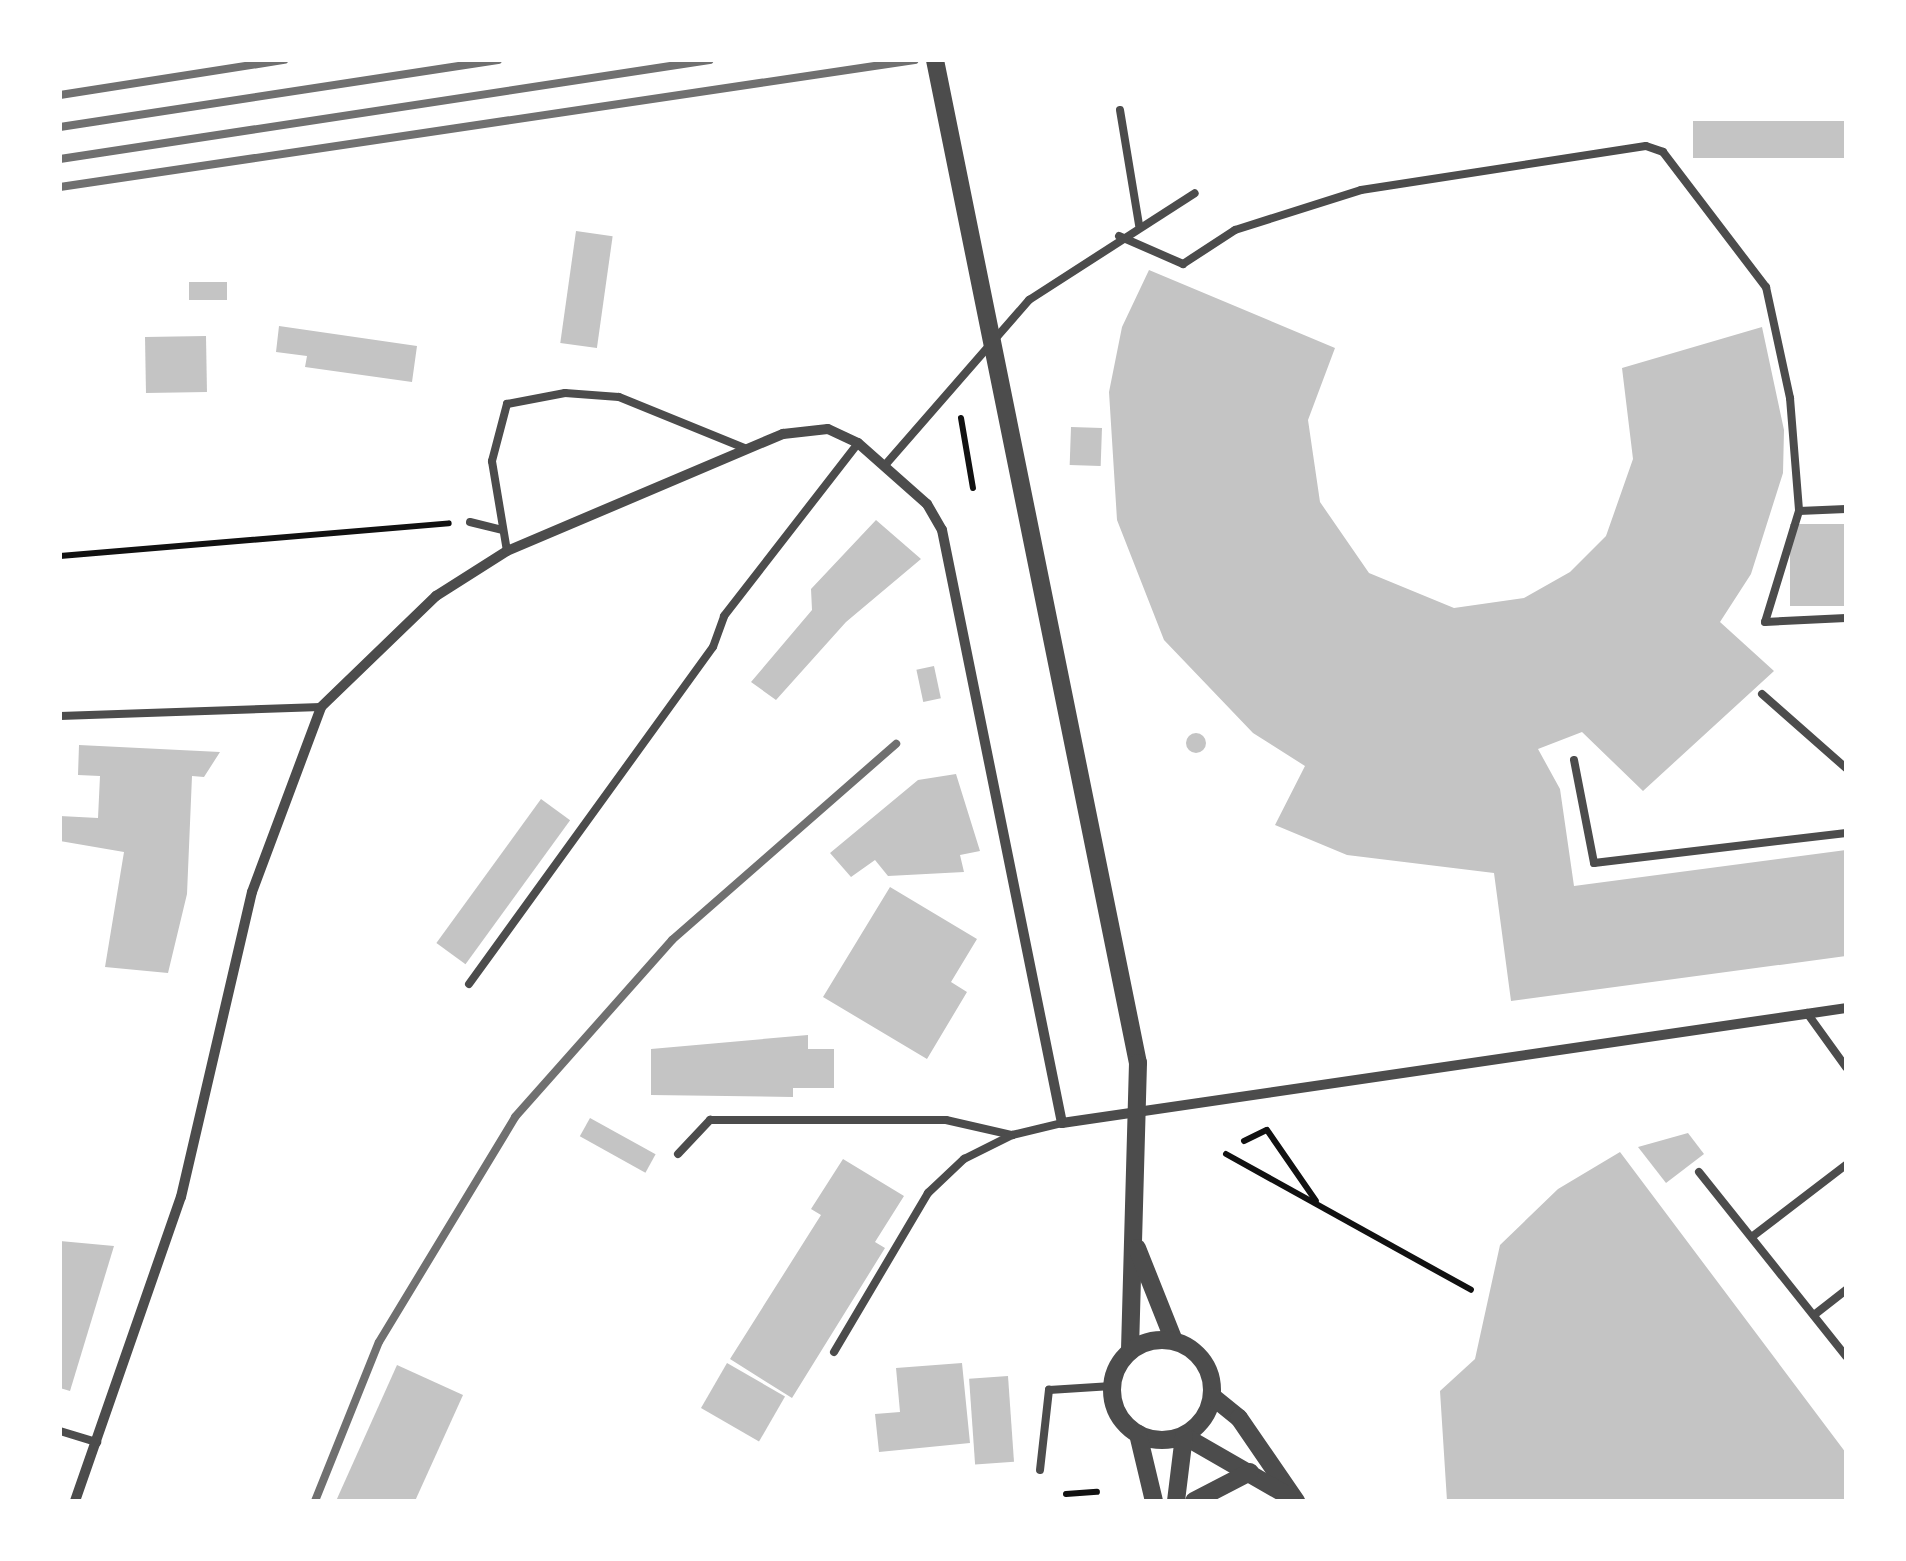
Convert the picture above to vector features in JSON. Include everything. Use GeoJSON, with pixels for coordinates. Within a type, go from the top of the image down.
{"type":"FeatureCollection","features":[{"type":"Feature","properties":{"kind":"street"},"geometry":{"type":"LineString","coordinates":[[935,60],[999,352],[1141,1112],[1130,1351],[1112,1386],[1114,1405],[1138,1434],[1154,1501]]}},
{"type":"Feature","properties":{"kind":"street"},"geometry":{"type":"LineString","coordinates":[[74,1501],[182,1197],[252,892],[321,708],[436,596],[507,551],[747,449],[809,428],[858,443],[886,464],[927,504],[951,556],[1062,1123],[1846,1008]]}},
{"type":"Feature","properties":{"kind":"street"},"geometry":{"type":"LineString","coordinates":[[1134,1242],[1174,1341],[1210,1373],[1212,1397],[1184,1436],[1176,1501]]}},
{"type":"Feature","properties":{"kind":"street"},"geometry":{"type":"LineString","coordinates":[[1130,1351],[1174,1341]]}},
{"type":"Feature","properties":{"kind":"street"},"geometry":{"type":"LineString","coordinates":[[1212,1397],[1239,1418],[1295,1501]]}},
{"type":"Feature","properties":{"kind":"street"},"geometry":{"type":"LineString","coordinates":[[1138,1434],[1184,1436],[1295,1501]]}},
{"type":"Feature","properties":{"kind":"street"},"geometry":{"type":"LineString","coordinates":[[1194,1501],[1250,1472]]}},
{"type":"Feature","properties":{"kind":"lane"},"geometry":{"type":"LineString","coordinates":[[1120,110],[1139,225]]}},
{"type":"Feature","properties":{"kind":"lane"},"geometry":{"type":"LineString","coordinates":[[1119,236],[1183,264],[1235,230],[1362,190],[1646,146],[1663,152],[1766,288],[1790,398],[1798,511],[1764,622],[1846,619]]}},
{"type":"Feature","properties":{"kind":"lane"},"geometry":{"type":"LineString","coordinates":[[886,464],[1029,300],[1119,236],[1194,193]]}},
{"type":"Feature","properties":{"kind":"lane"},"geometry":{"type":"LineString","coordinates":[[507,551],[492,461],[507,404],[565,393],[619,397],[747,449]]}},
{"type":"Feature","properties":{"kind":"lane"},"geometry":{"type":"LineString","coordinates":[[469,984],[712,647],[724,616],[858,443]]}},
{"type":"Feature","properties":{"kind":"lane"},"geometry":{"type":"LineString","coordinates":[[1798,511],[1846,508]]}},
{"type":"Feature","properties":{"kind":"lane"},"geometry":{"type":"LineString","coordinates":[[470,522],[503,530]]}},
{"type":"Feature","properties":{"kind":"lane"},"geometry":{"type":"LineString","coordinates":[[1762,694],[1846,768]]}},
{"type":"Feature","properties":{"kind":"lane"},"geometry":{"type":"LineString","coordinates":[[60,716],[321,708]]}},
{"type":"Feature","properties":{"kind":"lane"},"geometry":{"type":"LineString","coordinates":[[1574,760],[1594,863],[1846,833]]}},
{"type":"Feature","properties":{"kind":"lane"},"geometry":{"type":"LineString","coordinates":[[1808,1013],[1846,1067]]}},
{"type":"Feature","properties":{"kind":"lane"},"geometry":{"type":"LineString","coordinates":[[678,1154],[710,1120],[946,1120],[1012,1136]]}},
{"type":"Feature","properties":{"kind":"lane"},"geometry":{"type":"LineString","coordinates":[[834,1352],[928,1193],[964,1159],[1012,1136],[1062,1123]]}},
{"type":"Feature","properties":{"kind":"lane"},"geometry":{"type":"LineString","coordinates":[[1753,1236],[1846,1166]]}},
{"type":"Feature","properties":{"kind":"lane"},"geometry":{"type":"LineString","coordinates":[[1699,1172],[1846,1356]]}},
{"type":"Feature","properties":{"kind":"lane"},"geometry":{"type":"LineString","coordinates":[[1814,1314],[1846,1290]]}},
{"type":"Feature","properties":{"kind":"lane"},"geometry":{"type":"LineString","coordinates":[[1040,1470],[1049,1390],[1112,1386]]}},
{"type":"Feature","properties":{"kind":"lane"},"geometry":{"type":"LineString","coordinates":[[60,1431],[96,1442]]}},
{"type":"Feature","properties":{"kind":"path"},"geometry":{"type":"LineString","coordinates":[[961,418],[973,488]]}},
{"type":"Feature","properties":{"kind":"path"},"geometry":{"type":"LineString","coordinates":[[60,556],[470,522]]}},
{"type":"Feature","properties":{"kind":"path"},"geometry":{"type":"LineString","coordinates":[[1244,1141],[1266,1130],[1316,1202]]}},
{"type":"Feature","properties":{"kind":"path"},"geometry":{"type":"LineString","coordinates":[[1226,1154],[1471,1290]]}},
{"type":"Feature","properties":{"kind":"path"},"geometry":{"type":"LineString","coordinates":[[1066,1494],[1097,1492]]}},
{"type":"Feature","properties":{"kind":"building"},"geometry":{"type":"Polygon","coordinates":[[[1693,121],[1846,121],[1846,158],[1693,158],[1693,121]]]}},
{"type":"Feature","properties":{"kind":"building"},"geometry":{"type":"Polygon","coordinates":[[[576,231],[613,236],[597,348],[560,343],[576,231]]]}},
{"type":"Feature","properties":{"kind":"building"},"geometry":{"type":"Polygon","coordinates":[[[1149,270],[1335,348],[1308,420],[1320,502],[1369,573],[1454,608],[1524,598],[1570,572],[1606,536],[1633,459],[1622,368],[1762,327],[1784,430],[1783,473],[1751,574],[1720,622],[1774,671],[1643,791],[1582,732],[1538,749],[1560,789],[1574,886],[1846,850],[1846,956],[1511,1001],[1494,873],[1347,855],[1275,825],[1305,766],[1253,733],[1164,640],[1117,520],[1109,392],[1122,327],[1149,270]]]}},
{"type":"Feature","properties":{"kind":"building"},"geometry":{"type":"Polygon","coordinates":[[[189,282],[227,282],[227,300],[189,300],[189,282]]]}},
{"type":"Feature","properties":{"kind":"building"},"geometry":{"type":"Polygon","coordinates":[[[279,326],[417,346],[412,382],[305,367],[307,356],[276,352],[279,326]]]}},
{"type":"Feature","properties":{"kind":"building"},"geometry":{"type":"Polygon","coordinates":[[[206,336],[207,392],[146,393],[145,337],[206,336]]]}},
{"type":"Feature","properties":{"kind":"building"},"geometry":{"type":"Polygon","coordinates":[[[1071,427],[1102,428],[1101,466],[1070,465],[1071,427]]]}},
{"type":"Feature","properties":{"kind":"building"},"geometry":{"type":"Polygon","coordinates":[[[876,520],[921,559],[846,622],[776,700],[751,682],[812,610],[811,589],[876,520]]]}},
{"type":"Feature","properties":{"kind":"building"},"geometry":{"type":"Polygon","coordinates":[[[1790,524],[1846,524],[1846,606],[1790,606],[1790,524]]]}},
{"type":"Feature","properties":{"kind":"building"},"geometry":{"type":"Polygon","coordinates":[[[934,666],[941,698],[923,702],[916,670],[934,666]]]}},
{"type":"Feature","properties":{"kind":"building"},"geometry":{"type":"Polygon","coordinates":[[[1196,733],[1206,743],[1196,753],[1186,743],[1196,733]]]}},
{"type":"Feature","properties":{"kind":"building"},"geometry":{"type":"Polygon","coordinates":[[[79,745],[220,752],[204,777],[192,776],[187,894],[168,973],[105,967],[124,852],[60,841],[60,816],[98,818],[100,776],[78,775],[79,745]]]}},
{"type":"Feature","properties":{"kind":"building"},"geometry":{"type":"Polygon","coordinates":[[[956,774],[980,851],[960,855],[964,872],[888,876],[875,860],[851,877],[830,853],[918,780],[956,774]]]}},
{"type":"Feature","properties":{"kind":"building"},"geometry":{"type":"Polygon","coordinates":[[[541,799],[570,820],[465,964],[436,943],[541,799]]]}},
{"type":"Feature","properties":{"kind":"building"},"geometry":{"type":"Polygon","coordinates":[[[890,887],[977,939],[951,982],[967,992],[927,1059],[823,997],[890,887]]]}},
{"type":"Feature","properties":{"kind":"building"},"geometry":{"type":"Polygon","coordinates":[[[808,1035],[808,1049],[834,1049],[834,1088],[793,1088],[793,1097],[651,1095],[651,1049],[808,1035]]]}},
{"type":"Feature","properties":{"kind":"building"},"geometry":{"type":"Polygon","coordinates":[[[590,1118],[656,1154],[645,1173],[580,1136],[590,1118]]]}},
{"type":"Feature","properties":{"kind":"building"},"geometry":{"type":"Polygon","coordinates":[[[1688,1133],[1704,1154],[1666,1183],[1638,1147],[1688,1133]]]}},
{"type":"Feature","properties":{"kind":"building"},"geometry":{"type":"Polygon","coordinates":[[[1620,1152],[1846,1453],[1846,1501],[1447,1501],[1440,1391],[1475,1359],[1500,1245],[1558,1189],[1620,1152]]]}},
{"type":"Feature","properties":{"kind":"building"},"geometry":{"type":"Polygon","coordinates":[[[843,1159],[904,1196],[875,1242],[885,1248],[792,1398],[730,1359],[821,1215],[811,1209],[843,1159]]]}},
{"type":"Feature","properties":{"kind":"building"},"geometry":{"type":"Polygon","coordinates":[[[60,1241],[114,1246],[70,1391],[60,1388],[60,1241]]]}},
{"type":"Feature","properties":{"kind":"building"},"geometry":{"type":"Polygon","coordinates":[[[727,1363],[785,1396],[759,1442],[701,1408],[727,1363]]]}},
{"type":"Feature","properties":{"kind":"building"},"geometry":{"type":"Polygon","coordinates":[[[962,1363],[970,1443],[879,1452],[875,1414],[900,1412],[896,1368],[962,1363]]]}},
{"type":"Feature","properties":{"kind":"building"},"geometry":{"type":"Polygon","coordinates":[[[397,1365],[463,1395],[415,1501],[336,1501],[397,1365]]]}},
{"type":"Feature","properties":{"kind":"building"},"geometry":{"type":"Polygon","coordinates":[[[1008,1376],[1014,1462],[975,1465],[969,1379],[1008,1376]]]}},
{"type":"Feature","properties":{"kind":"railway"},"geometry":{"type":"LineString","coordinates":[[60,95],[284,60]]}},
{"type":"Feature","properties":{"kind":"railway"},"geometry":{"type":"LineString","coordinates":[[60,127],[498,60]]}},
{"type":"Feature","properties":{"kind":"railway"},"geometry":{"type":"LineString","coordinates":[[60,159],[710,60]]}},
{"type":"Feature","properties":{"kind":"railway"},"geometry":{"type":"LineString","coordinates":[[60,187],[915,60]]}},
{"type":"Feature","properties":{"kind":"railway"},"geometry":{"type":"LineString","coordinates":[[315,1501],[379,1342],[515,1117],[672,940],[896,744]]}}]}
